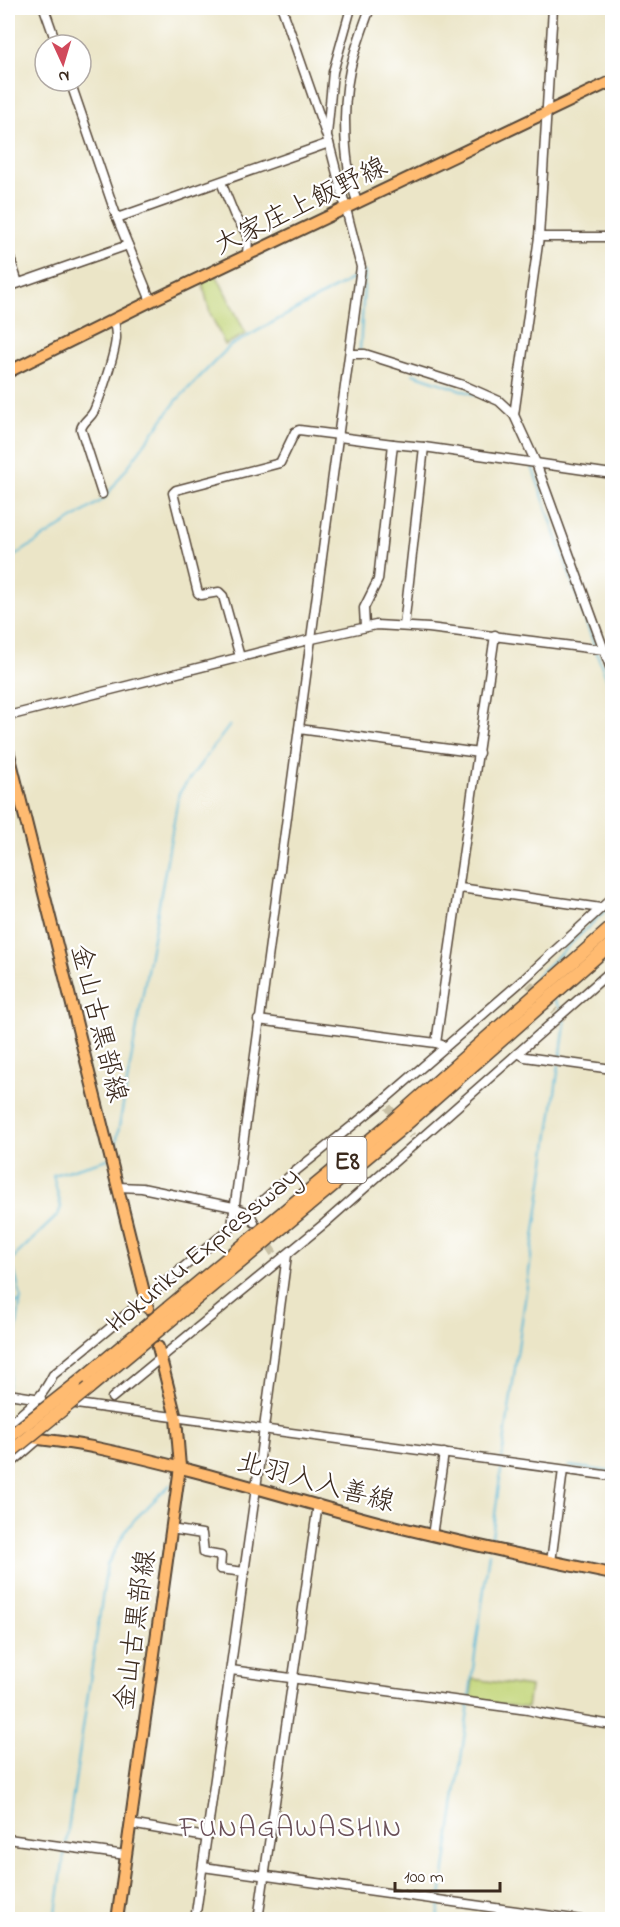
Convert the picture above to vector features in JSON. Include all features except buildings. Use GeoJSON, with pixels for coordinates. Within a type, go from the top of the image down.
{"type":"FeatureCollection","features":[{"type":"Feature","properties":{"kind":"highway","name":"Hokuriku Expressway"},"geometry":{"type":"LineString","coordinates":[[8,1437],[75,1385],[388,1125],[612,927]]}},
{"type":"Feature","properties":{"kind":"highway","name":"Hokuriku Expressway"},"geometry":{"type":"LineString","coordinates":[[8,1454],[396,1133],[612,943]]}},
{"type":"Feature","properties":{"kind":"main road","name":"大家庄上飯野線"},"geometry":{"type":"LineString","coordinates":[[8,372],[151,301],[612,81]]}},
{"type":"Feature","properties":{"kind":"main road","name":"金山古黒部線"},"geometry":{"type":"LineString","coordinates":[[8,750],[147,1303]]}},
{"type":"Feature","properties":{"kind":"main road","name":"金山古黒部線"},"geometry":{"type":"LineString","coordinates":[[117,1920],[180,1467],[176,1418],[158,1347]]}},
{"type":"Feature","properties":{"kind":"main road","name":"北羽入入善線"},"geometry":{"type":"LineString","coordinates":[[8,1437],[39,1439],[96,1448],[180,1467],[432,1536],[612,1574]]}},
{"type":"Feature","properties":{"kind":"street"},"geometry":{"type":"LineString","coordinates":[[44,8],[53,33]]}},
{"type":"Feature","properties":{"kind":"street"},"geometry":{"type":"LineString","coordinates":[[282,8],[328,141],[353,205]]}},
{"type":"Feature","properties":{"kind":"street"},"geometry":{"type":"LineString","coordinates":[[328,141],[333,72],[351,8]]}},
{"type":"Feature","properties":{"kind":"street"},"geometry":{"type":"LineString","coordinates":[[232,1226],[361,267],[346,151],[346,108],[350,72],[370,8]]}},
{"type":"Feature","properties":{"kind":"street"},"geometry":{"type":"LineString","coordinates":[[514,415],[538,237],[553,8]]}},
{"type":"Feature","properties":{"kind":"street"},"geometry":{"type":"LineString","coordinates":[[73,93],[117,218],[151,301]]}},
{"type":"Feature","properties":{"kind":"street"},"geometry":{"type":"LineString","coordinates":[[117,218],[221,182],[328,141]]}},
{"type":"Feature","properties":{"kind":"street"},"geometry":{"type":"LineString","coordinates":[[221,182],[234,214],[248,236],[247,256]]}},
{"type":"Feature","properties":{"kind":"street"},"geometry":{"type":"LineString","coordinates":[[538,237],[612,237]]}},
{"type":"Feature","properties":{"kind":"street"},"geometry":{"type":"LineString","coordinates":[[8,287],[128,244]]}},
{"type":"Feature","properties":{"kind":"street"},"geometry":{"type":"LineString","coordinates":[[8,252],[18,283]]}},
{"type":"Feature","properties":{"kind":"street"},"geometry":{"type":"LineString","coordinates":[[102,494],[81,429],[82,424],[92,416],[96,407],[114,348],[116,341],[114,320]]}},
{"type":"Feature","properties":{"kind":"street"},"geometry":{"type":"LineString","coordinates":[[350,354],[365,354],[463,385],[500,401],[514,415],[536,463],[608,651],[612,672]]}},
{"type":"Feature","properties":{"kind":"street"},"geometry":{"type":"LineString","coordinates":[[240,657],[223,596],[219,592],[201,595],[198,593],[173,493],[176,490],[280,463],[298,430],[612,474]]}},
{"type":"Feature","properties":{"kind":"street"},"geometry":{"type":"LineString","coordinates":[[365,627],[364,608],[378,580],[393,444]]}},
{"type":"Feature","properties":{"kind":"street"},"geometry":{"type":"LineString","coordinates":[[404,627],[424,447]]}},
{"type":"Feature","properties":{"kind":"street"},"geometry":{"type":"LineString","coordinates":[[8,716],[365,627],[404,627],[495,635],[608,651]]}},
{"type":"Feature","properties":{"kind":"street"},"geometry":{"type":"LineString","coordinates":[[440,1045],[495,635]]}},
{"type":"Feature","properties":{"kind":"street"},"geometry":{"type":"LineString","coordinates":[[299,729],[479,753]]}},
{"type":"Feature","properties":{"kind":"street"},"geometry":{"type":"LineString","coordinates":[[460,888],[601,908]]}},
{"type":"Feature","properties":{"kind":"street"},"geometry":{"type":"LineString","coordinates":[[8,1425],[45,1392],[53,1375],[147,1303],[292,1174],[386,1104],[440,1045],[527,981],[612,898]]}},
{"type":"Feature","properties":{"kind":"street"},"geometry":{"type":"LineString","coordinates":[[112,1398],[162,1360],[415,1139],[518,1053],[557,1014],[612,970]]}},
{"type":"Feature","properties":{"kind":"street"},"geometry":{"type":"LineString","coordinates":[[258,1020],[440,1045]]}},
{"type":"Feature","properties":{"kind":"street"},"geometry":{"type":"LineString","coordinates":[[518,1053],[525,1057],[612,1069]]}},
{"type":"Feature","properties":{"kind":"street"},"geometry":{"type":"LineString","coordinates":[[118,1187],[142,1188],[233,1207],[249,1213],[254,1222]]}},
{"type":"Feature","properties":{"kind":"street"},"geometry":{"type":"LineString","coordinates":[[195,1920],[264,1429],[281,1257]]}},
{"type":"Feature","properties":{"kind":"street"},"geometry":{"type":"LineString","coordinates":[[8,1394],[612,1476]]}},
{"type":"Feature","properties":{"kind":"street"},"geometry":{"type":"LineString","coordinates":[[8,1466],[39,1439]]}},
{"type":"Feature","properties":{"kind":"street"},"geometry":{"type":"LineString","coordinates":[[432,1536],[444,1453]]}},
{"type":"Feature","properties":{"kind":"street"},"geometry":{"type":"LineString","coordinates":[[551,1562],[563,1470]]}},
{"type":"Feature","properties":{"kind":"street"},"geometry":{"type":"LineString","coordinates":[[258,1920],[318,1504]]}},
{"type":"Feature","properties":{"kind":"street"},"geometry":{"type":"LineString","coordinates":[[171,1529],[201,1534],[204,1553],[221,1556],[220,1569],[245,1572]]}},
{"type":"Feature","properties":{"kind":"street"},"geometry":{"type":"LineString","coordinates":[[231,1670],[528,1710],[612,1725]]}},
{"type":"Feature","properties":{"kind":"street"},"geometry":{"type":"LineString","coordinates":[[130,1824],[206,1837]]}},
{"type":"Feature","properties":{"kind":"street"},"geometry":{"type":"LineString","coordinates":[[8,1839],[126,1856]]}},
{"type":"Feature","properties":{"kind":"street"},"geometry":{"type":"LineString","coordinates":[[203,1867],[581,1920]]}},
{"type":"Feature","properties":{"kind":"green space"},"geometry":{"type":"Polygon","coordinates":[[[216,274],[246,334],[225,345],[210,313],[202,281],[216,274]]]}},
{"type":"Feature","properties":{"kind":"green space"},"geometry":{"type":"Polygon","coordinates":[[[473,1679],[530,1687],[527,1708],[470,1700],[473,1679]]]}},
{"type":"Feature","properties":{"kind":"waterway"},"geometry":{"type":"LineString","coordinates":[[360,350],[365,272],[362,273]]}},
{"type":"Feature","properties":{"kind":"waterway"},"geometry":{"type":"LineString","coordinates":[[8,560],[104,499],[177,400],[230,346],[357,276]]}},
{"type":"Feature","properties":{"kind":"waterway"},"geometry":{"type":"LineString","coordinates":[[413,374],[476,395]]}},
{"type":"Feature","properties":{"kind":"waterway"},"geometry":{"type":"LineString","coordinates":[[532,466],[594,645]]}},
{"type":"Feature","properties":{"kind":"waterway"},"geometry":{"type":"LineString","coordinates":[[596,651],[612,693]]}},
{"type":"Feature","properties":{"kind":"waterway"},"geometry":{"type":"LineString","coordinates":[[114,1155],[179,793],[230,725]]}},
{"type":"Feature","properties":{"kind":"waterway"},"geometry":{"type":"LineString","coordinates":[[541,984],[536,977],[612,904]]}},
{"type":"Feature","properties":{"kind":"waterway"},"geometry":{"type":"LineString","coordinates":[[554,1000],[561,1010]]}},
{"type":"Feature","properties":{"kind":"waterway"},"geometry":{"type":"LineString","coordinates":[[560,1060],[565,1024],[563,1018]]}},
{"type":"Feature","properties":{"kind":"waterway"},"geometry":{"type":"LineString","coordinates":[[502,1458],[559,1065]]}},
{"type":"Feature","properties":{"kind":"waterway"},"geometry":{"type":"LineString","coordinates":[[8,1387],[21,1297],[10,1261],[58,1215],[61,1207],[53,1175],[108,1159]]}},
{"type":"Feature","properties":{"kind":"waterway"},"geometry":{"type":"LineString","coordinates":[[8,1305],[20,1302]]}},
{"type":"Feature","properties":{"kind":"waterway"},"geometry":{"type":"LineString","coordinates":[[491,1544],[502,1463]]}},
{"type":"Feature","properties":{"kind":"waterway"},"geometry":{"type":"LineString","coordinates":[[569,1466],[612,1472]]}},
{"type":"Feature","properties":{"kind":"waterway"},"geometry":{"type":"LineString","coordinates":[[66,1843],[107,1565],[135,1519],[170,1485]]}},
{"type":"Feature","properties":{"kind":"waterway"},"geometry":{"type":"LineString","coordinates":[[469,1698],[489,1553]]}},
{"type":"Feature","properties":{"kind":"waterway"},"geometry":{"type":"LineString","coordinates":[[441,1897],[469,1704]]}},
{"type":"Feature","properties":{"kind":"waterway"},"geometry":{"type":"LineString","coordinates":[[55,1920],[65,1849]]}},
{"type":"Feature","properties":{"kind":"waterway"},"geometry":{"type":"LineString","coordinates":[[438,1920],[440,1903]]}},
{"type":"Feature","properties":{"kind":"tunnel"},"geometry":{"type":"LineString","coordinates":[[529,984],[555,1011]]}},
{"type":"Feature","properties":{"kind":"tunnel"},"geometry":{"type":"LineString","coordinates":[[388,1107],[412,1136]]}},
{"type":"Feature","properties":{"kind":"tunnel"},"geometry":{"type":"LineString","coordinates":[[263,1237],[274,1254]]}},
{"type":"Feature","properties":{"kind":"district","name":"FUNAGAWASHIN"},"geometry":{"type":"Point","coordinates":[291,1826]}}]}
